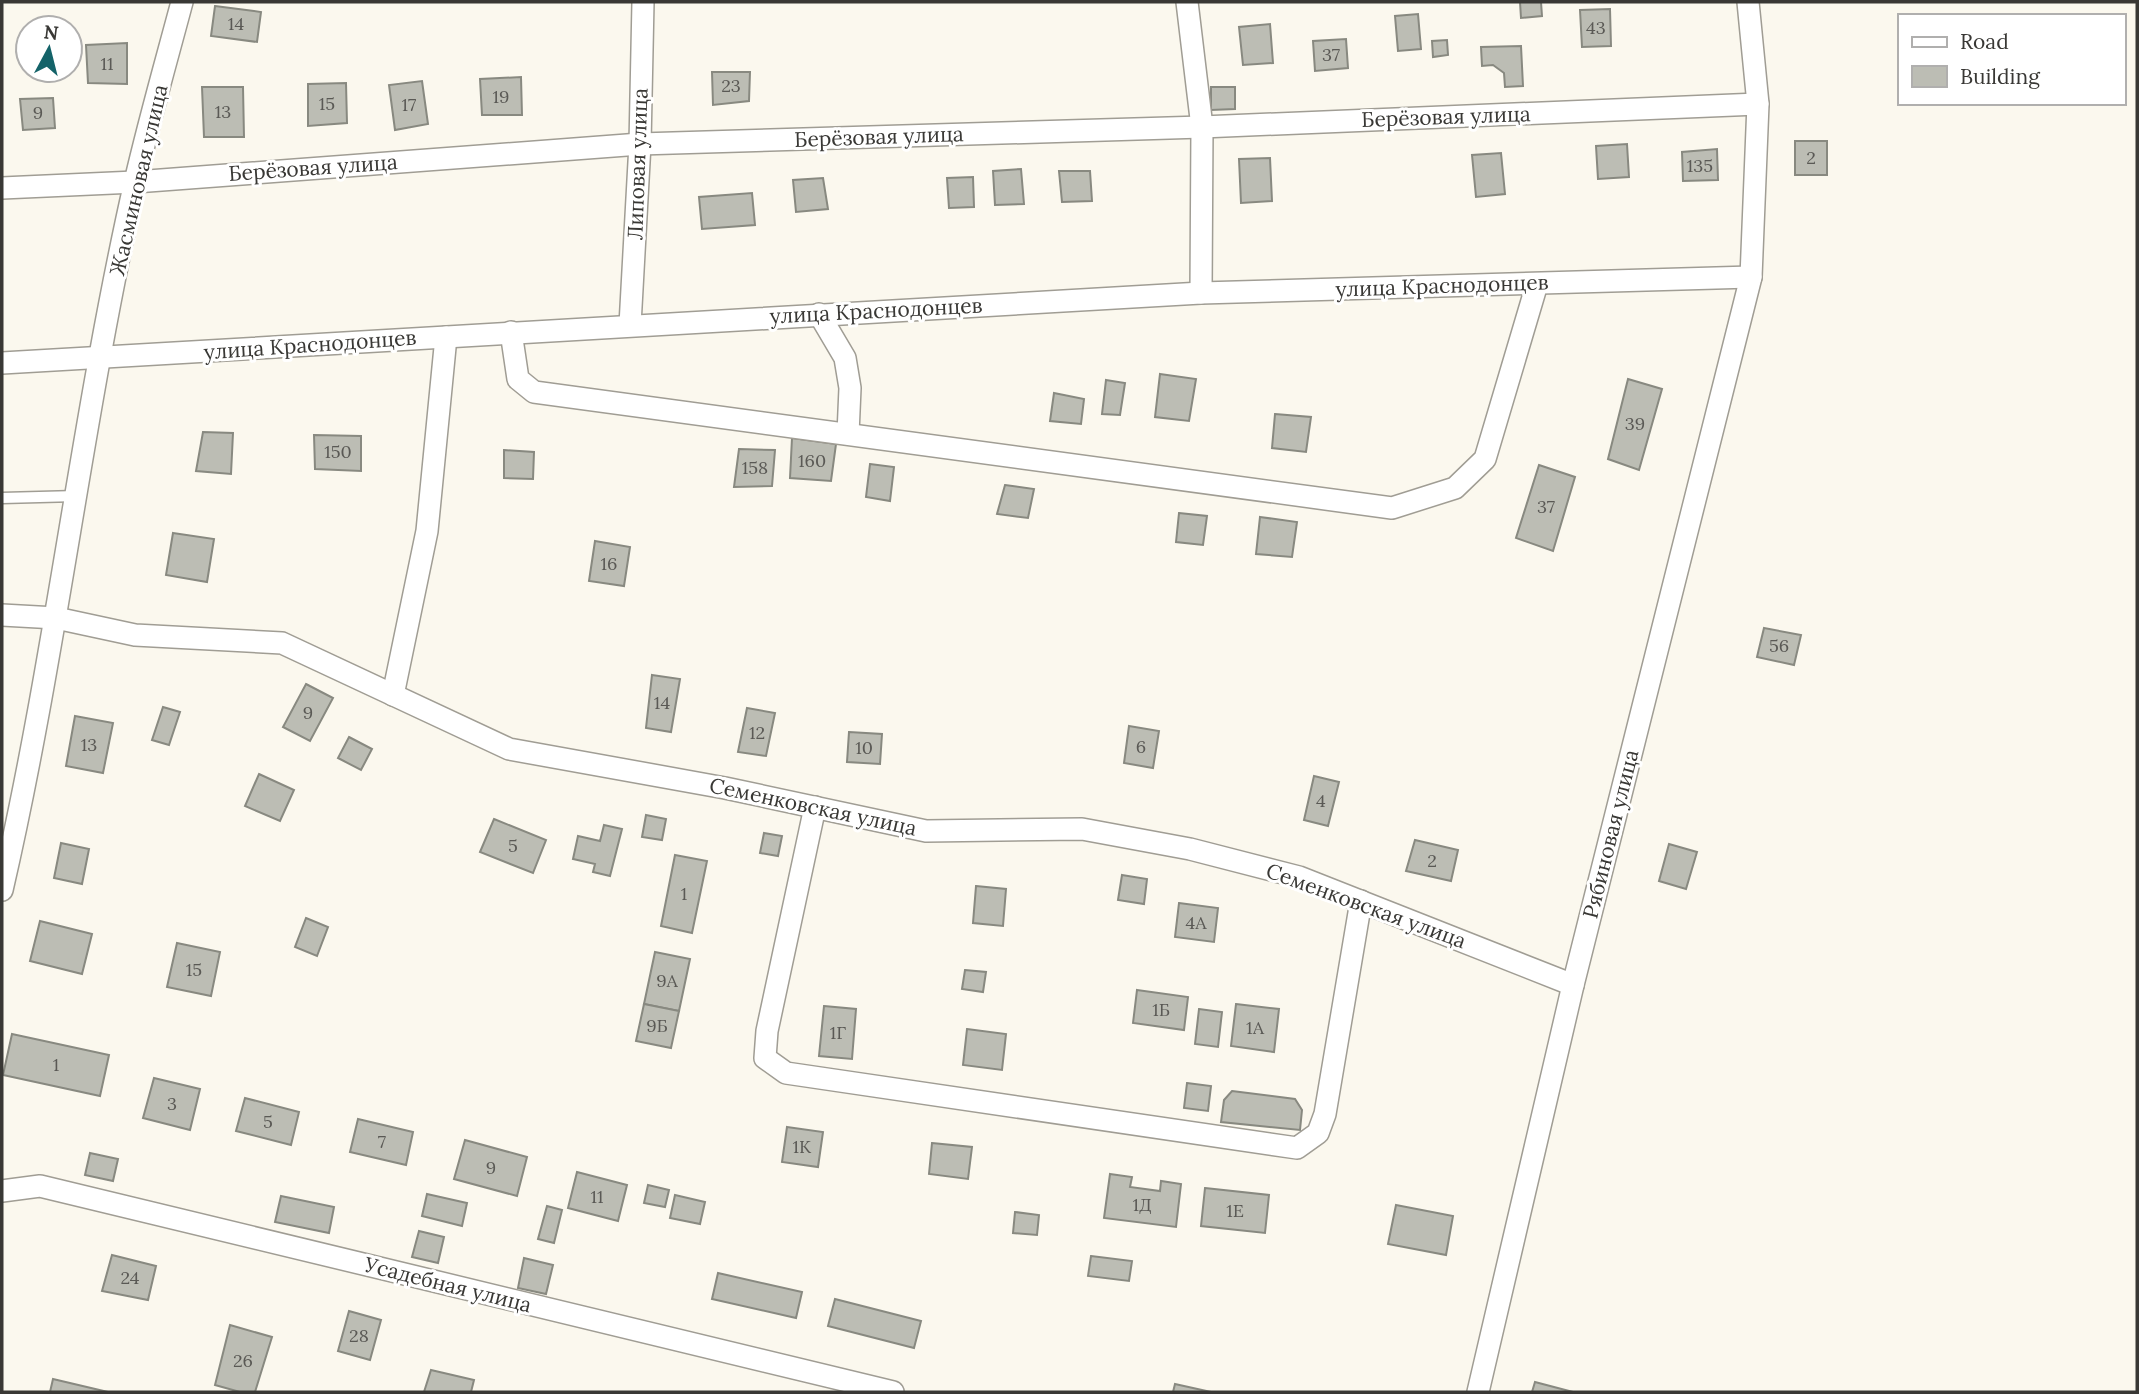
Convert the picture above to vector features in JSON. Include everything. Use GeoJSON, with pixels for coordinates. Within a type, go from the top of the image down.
{"type":"FeatureCollection","features":[{"type":"Feature","properties":{"kind":"street","name":"Жасминовая улица"},"geometry":{"type":"LineString","coordinates":[[2,890],[15,836],[56,618],[135,181],[182,2]]}},
{"type":"Feature","properties":{"kind":"street","name":"Липовая улица"},"geometry":{"type":"LineString","coordinates":[[630,325],[640,144],[643,2]]}},
{"type":"Feature","properties":{"kind":"street"},"geometry":{"type":"LineString","coordinates":[[1186,2],[1202,127],[1201,293]]}},
{"type":"Feature","properties":{"kind":"street","name":"Рябиновая улица"},"geometry":{"type":"LineString","coordinates":[[1478,1392],[1573,985],[1751,277],[1758,104],[1748,2]]}},
{"type":"Feature","properties":{"kind":"street","name":"Берёзовая улица"},"geometry":{"type":"LineString","coordinates":[[2,188],[135,181],[640,144],[1202,127],[1758,104]]}},
{"type":"Feature","properties":{"kind":"street","name":"улица Краснодонцев"},"geometry":{"type":"LineString","coordinates":[[2,363],[1201,293],[1751,277]]}},
{"type":"Feature","properties":{"kind":"street"},"geometry":{"type":"LineString","coordinates":[[510,332],[518,379],[534,392],[1392,508],[1455,488],[1485,459],[1537,284]]}},
{"type":"Feature","properties":{"kind":"street"},"geometry":{"type":"LineString","coordinates":[[819,314],[845,358],[850,388],[848,434]]}},
{"type":"Feature","properties":{"kind":"street"},"geometry":{"type":"LineString","coordinates":[[393,695],[427,531],[446,337]]}},
{"type":"Feature","properties":{"kind":"street","name":"Семенковская улица"},"geometry":{"type":"LineString","coordinates":[[2,615],[56,618],[135,635],[282,643],[509,749],[725,788],[926,831],[1082,829],[1190,849],[1287,874],[1573,985]]}},
{"type":"Feature","properties":{"kind":"street"},"geometry":{"type":"LineString","coordinates":[[815,807],[767,1031],[765,1058],[786,1073],[1297,1148],[1318,1133],[1325,1114],[1361,901]]}},
{"type":"Feature","properties":{"kind":"street","name":"Усадебная улица"},"geometry":{"type":"LineString","coordinates":[[2,1191],[40,1186],[892,1392]]}},
{"type":"Feature","properties":{"kind":"lane"},"geometry":{"type":"LineString","coordinates":[[2,498],[77,496]]}},
{"type":"Feature","properties":{"kind":"building"},"geometry":{"type":"Polygon","coordinates":[[[1520,2],[1541,2],[1542,16],[1521,18],[1520,2]]]}},
{"type":"Feature","properties":{"kind":"building"},"geometry":{"type":"Polygon","coordinates":[[[215,6],[261,12],[257,42],[211,36],[215,6]]]}},
{"type":"Feature","properties":{"kind":"building"},"geometry":{"type":"Polygon","coordinates":[[[1610,9],[1611,46],[1582,47],[1580,10],[1610,9]]]}},
{"type":"Feature","properties":{"kind":"building"},"geometry":{"type":"Polygon","coordinates":[[[1418,14],[1421,49],[1398,51],[1395,16],[1418,14]]]}},
{"type":"Feature","properties":{"kind":"building"},"geometry":{"type":"Polygon","coordinates":[[[1270,24],[1273,63],[1243,65],[1239,27],[1270,24]]]}},
{"type":"Feature","properties":{"kind":"building"},"geometry":{"type":"Polygon","coordinates":[[[1346,39],[1348,68],[1315,71],[1313,41],[1346,39]]]}},
{"type":"Feature","properties":{"kind":"building"},"geometry":{"type":"Polygon","coordinates":[[[1447,40],[1448,55],[1433,57],[1432,41],[1447,40]]]}},
{"type":"Feature","properties":{"kind":"building"},"geometry":{"type":"Polygon","coordinates":[[[127,43],[127,84],[88,83],[86,45],[127,43]]]}},
{"type":"Feature","properties":{"kind":"building"},"geometry":{"type":"Polygon","coordinates":[[[1521,46],[1523,86],[1505,87],[1504,73],[1493,65],[1482,66],[1481,47],[1521,46]]]}},
{"type":"Feature","properties":{"kind":"building"},"geometry":{"type":"Polygon","coordinates":[[[712,72],[750,72],[749,101],[713,105],[712,72]]]}},
{"type":"Feature","properties":{"kind":"building"},"geometry":{"type":"Polygon","coordinates":[[[521,77],[522,115],[482,115],[480,79],[521,77]]]}},
{"type":"Feature","properties":{"kind":"building"},"geometry":{"type":"Polygon","coordinates":[[[422,81],[428,124],[395,130],[389,85],[422,81]]]}},
{"type":"Feature","properties":{"kind":"building"},"geometry":{"type":"Polygon","coordinates":[[[346,83],[347,123],[308,126],[308,84],[346,83]]]}},
{"type":"Feature","properties":{"kind":"building"},"geometry":{"type":"Polygon","coordinates":[[[202,87],[243,87],[244,137],[204,137],[202,87]]]}},
{"type":"Feature","properties":{"kind":"building"},"geometry":{"type":"Polygon","coordinates":[[[1211,87],[1235,87],[1235,109],[1211,110],[1211,87]]]}},
{"type":"Feature","properties":{"kind":"building"},"geometry":{"type":"Polygon","coordinates":[[[53,98],[55,128],[23,130],[20,99],[53,98]]]}},
{"type":"Feature","properties":{"kind":"building"},"geometry":{"type":"Polygon","coordinates":[[[1795,141],[1827,141],[1827,175],[1795,175],[1795,141]]]}},
{"type":"Feature","properties":{"kind":"building"},"geometry":{"type":"Polygon","coordinates":[[[1627,144],[1629,177],[1598,179],[1596,146],[1627,144]]]}},
{"type":"Feature","properties":{"kind":"building"},"geometry":{"type":"Polygon","coordinates":[[[1717,149],[1718,180],[1683,181],[1682,152],[1717,149]]]}},
{"type":"Feature","properties":{"kind":"building"},"geometry":{"type":"Polygon","coordinates":[[[1501,153],[1505,194],[1476,197],[1472,155],[1501,153]]]}},
{"type":"Feature","properties":{"kind":"building"},"geometry":{"type":"Polygon","coordinates":[[[1270,158],[1272,201],[1241,203],[1239,159],[1270,158]]]}},
{"type":"Feature","properties":{"kind":"building"},"geometry":{"type":"Polygon","coordinates":[[[1021,169],[1024,204],[995,205],[993,171],[1021,169]]]}},
{"type":"Feature","properties":{"kind":"building"},"geometry":{"type":"Polygon","coordinates":[[[1059,171],[1090,171],[1092,201],[1062,202],[1059,171]]]}},
{"type":"Feature","properties":{"kind":"building"},"geometry":{"type":"Polygon","coordinates":[[[973,177],[974,207],[949,208],[947,178],[973,177]]]}},
{"type":"Feature","properties":{"kind":"building"},"geometry":{"type":"Polygon","coordinates":[[[823,178],[828,209],[796,212],[793,180],[823,178]]]}},
{"type":"Feature","properties":{"kind":"building"},"geometry":{"type":"Polygon","coordinates":[[[752,193],[755,225],[702,229],[699,197],[752,193]]]}},
{"type":"Feature","properties":{"kind":"building"},"geometry":{"type":"Polygon","coordinates":[[[1160,374],[1196,379],[1189,421],[1155,417],[1160,374]]]}},
{"type":"Feature","properties":{"kind":"building"},"geometry":{"type":"Polygon","coordinates":[[[1628,379],[1662,389],[1639,470],[1608,459],[1628,379]]]}},
{"type":"Feature","properties":{"kind":"building"},"geometry":{"type":"Polygon","coordinates":[[[1106,380],[1125,383],[1120,415],[1102,414],[1106,380]]]}},
{"type":"Feature","properties":{"kind":"building"},"geometry":{"type":"Polygon","coordinates":[[[1054,393],[1084,399],[1081,424],[1050,421],[1054,393]]]}},
{"type":"Feature","properties":{"kind":"building"},"geometry":{"type":"Polygon","coordinates":[[[1275,414],[1311,417],[1306,452],[1272,448],[1275,414]]]}},
{"type":"Feature","properties":{"kind":"building"},"geometry":{"type":"Polygon","coordinates":[[[203,432],[233,433],[231,474],[196,471],[203,432]]]}},
{"type":"Feature","properties":{"kind":"building"},"geometry":{"type":"Polygon","coordinates":[[[314,435],[361,436],[361,471],[315,469],[314,435]]]}},
{"type":"Feature","properties":{"kind":"building"},"geometry":{"type":"Polygon","coordinates":[[[792,438],[836,444],[831,481],[790,478],[792,438]]]}},
{"type":"Feature","properties":{"kind":"building"},"geometry":{"type":"Polygon","coordinates":[[[739,449],[775,450],[772,486],[734,487],[739,449]]]}},
{"type":"Feature","properties":{"kind":"building"},"geometry":{"type":"Polygon","coordinates":[[[504,450],[534,452],[533,479],[504,478],[504,450]]]}},
{"type":"Feature","properties":{"kind":"building"},"geometry":{"type":"Polygon","coordinates":[[[870,464],[894,467],[890,501],[866,497],[870,464]]]}},
{"type":"Feature","properties":{"kind":"building"},"geometry":{"type":"Polygon","coordinates":[[[1539,465],[1575,477],[1553,551],[1516,538],[1539,465]]]}},
{"type":"Feature","properties":{"kind":"building"},"geometry":{"type":"Polygon","coordinates":[[[1005,485],[1034,489],[1028,518],[997,514],[1005,485]]]}},
{"type":"Feature","properties":{"kind":"building"},"geometry":{"type":"Polygon","coordinates":[[[1179,513],[1207,516],[1203,545],[1176,542],[1179,513]]]}},
{"type":"Feature","properties":{"kind":"building"},"geometry":{"type":"Polygon","coordinates":[[[1260,517],[1297,522],[1292,557],[1256,554],[1260,517]]]}},
{"type":"Feature","properties":{"kind":"building"},"geometry":{"type":"Polygon","coordinates":[[[173,533],[214,539],[207,582],[166,575],[173,533]]]}},
{"type":"Feature","properties":{"kind":"building"},"geometry":{"type":"Polygon","coordinates":[[[595,541],[630,547],[624,586],[589,581],[595,541]]]}},
{"type":"Feature","properties":{"kind":"building"},"geometry":{"type":"Polygon","coordinates":[[[1764,628],[1801,635],[1794,665],[1757,657],[1764,628]]]}},
{"type":"Feature","properties":{"kind":"building"},"geometry":{"type":"Polygon","coordinates":[[[652,675],[680,679],[671,732],[646,728],[652,675]]]}},
{"type":"Feature","properties":{"kind":"building"},"geometry":{"type":"Polygon","coordinates":[[[306,684],[333,698],[310,741],[283,727],[306,684]]]}},
{"type":"Feature","properties":{"kind":"building"},"geometry":{"type":"Polygon","coordinates":[[[163,707],[180,712],[169,745],[152,740],[163,707]]]}},
{"type":"Feature","properties":{"kind":"building"},"geometry":{"type":"Polygon","coordinates":[[[747,708],[775,713],[766,756],[738,752],[747,708]]]}},
{"type":"Feature","properties":{"kind":"building"},"geometry":{"type":"Polygon","coordinates":[[[75,716],[113,723],[103,773],[66,766],[75,716]]]}},
{"type":"Feature","properties":{"kind":"building"},"geometry":{"type":"Polygon","coordinates":[[[1129,726],[1159,731],[1153,768],[1124,763],[1129,726]]]}},
{"type":"Feature","properties":{"kind":"building"},"geometry":{"type":"Polygon","coordinates":[[[849,732],[882,734],[880,764],[847,762],[849,732]]]}},
{"type":"Feature","properties":{"kind":"building"},"geometry":{"type":"Polygon","coordinates":[[[349,737],[372,749],[361,770],[338,758],[349,737]]]}},
{"type":"Feature","properties":{"kind":"building"},"geometry":{"type":"Polygon","coordinates":[[[259,774],[294,790],[280,821],[245,806],[259,774]]]}},
{"type":"Feature","properties":{"kind":"building"},"geometry":{"type":"Polygon","coordinates":[[[1314,776],[1339,782],[1328,826],[1304,820],[1314,776]]]}},
{"type":"Feature","properties":{"kind":"building"},"geometry":{"type":"Polygon","coordinates":[[[646,815],[666,819],[662,840],[642,837],[646,815]]]}},
{"type":"Feature","properties":{"kind":"building"},"geometry":{"type":"Polygon","coordinates":[[[494,819],[546,840],[533,873],[480,852],[494,819]]]}},
{"type":"Feature","properties":{"kind":"building"},"geometry":{"type":"Polygon","coordinates":[[[604,825],[622,829],[610,876],[593,872],[595,864],[573,859],[578,836],[600,841],[604,825]]]}},
{"type":"Feature","properties":{"kind":"building"},"geometry":{"type":"Polygon","coordinates":[[[764,833],[782,836],[778,856],[760,853],[764,833]]]}},
{"type":"Feature","properties":{"kind":"building"},"geometry":{"type":"Polygon","coordinates":[[[1415,840],[1458,850],[1451,881],[1406,871],[1415,840]]]}},
{"type":"Feature","properties":{"kind":"building"},"geometry":{"type":"Polygon","coordinates":[[[61,843],[89,849],[82,884],[54,878],[61,843]]]}},
{"type":"Feature","properties":{"kind":"building"},"geometry":{"type":"Polygon","coordinates":[[[1669,844],[1697,852],[1686,889],[1659,881],[1669,844]]]}},
{"type":"Feature","properties":{"kind":"building"},"geometry":{"type":"Polygon","coordinates":[[[675,855],[707,861],[692,933],[661,926],[675,855]]]}},
{"type":"Feature","properties":{"kind":"building"},"geometry":{"type":"Polygon","coordinates":[[[1122,875],[1147,879],[1144,904],[1118,900],[1122,875]]]}},
{"type":"Feature","properties":{"kind":"building"},"geometry":{"type":"Polygon","coordinates":[[[976,886],[1006,889],[1003,926],[973,923],[976,886]]]}},
{"type":"Feature","properties":{"kind":"building"},"geometry":{"type":"Polygon","coordinates":[[[1179,903],[1218,908],[1214,942],[1175,937],[1179,903]]]}},
{"type":"Feature","properties":{"kind":"building"},"geometry":{"type":"Polygon","coordinates":[[[306,918],[328,927],[317,956],[295,947],[306,918]]]}},
{"type":"Feature","properties":{"kind":"building"},"geometry":{"type":"Polygon","coordinates":[[[40,921],[92,934],[82,974],[30,961],[40,921]]]}},
{"type":"Feature","properties":{"kind":"building"},"geometry":{"type":"Polygon","coordinates":[[[177,943],[220,952],[211,996],[167,987],[177,943]]]}},
{"type":"Feature","properties":{"kind":"building"},"geometry":{"type":"Polygon","coordinates":[[[655,952],[690,959],[679,1011],[644,1004],[655,952]]]}},
{"type":"Feature","properties":{"kind":"building"},"geometry":{"type":"Polygon","coordinates":[[[965,970],[986,972],[983,992],[962,989],[965,970]]]}},
{"type":"Feature","properties":{"kind":"building"},"geometry":{"type":"Polygon","coordinates":[[[1137,990],[1188,997],[1184,1030],[1133,1023],[1137,990]]]}},
{"type":"Feature","properties":{"kind":"building"},"geometry":{"type":"Polygon","coordinates":[[[644,1004],[679,1011],[671,1048],[636,1041],[644,1004]]]}},
{"type":"Feature","properties":{"kind":"building"},"geometry":{"type":"Polygon","coordinates":[[[1236,1004],[1279,1009],[1274,1052],[1231,1046],[1236,1004]]]}},
{"type":"Feature","properties":{"kind":"building"},"geometry":{"type":"Polygon","coordinates":[[[824,1006],[856,1009],[852,1059],[819,1056],[824,1006]]]}},
{"type":"Feature","properties":{"kind":"building"},"geometry":{"type":"Polygon","coordinates":[[[1199,1009],[1222,1012],[1218,1047],[1195,1044],[1199,1009]]]}},
{"type":"Feature","properties":{"kind":"building"},"geometry":{"type":"Polygon","coordinates":[[[967,1029],[1006,1034],[1002,1070],[963,1065],[967,1029]]]}},
{"type":"Feature","properties":{"kind":"building"},"geometry":{"type":"Polygon","coordinates":[[[12,1034],[109,1055],[100,1096],[3,1075],[12,1034]]]}},
{"type":"Feature","properties":{"kind":"building"},"geometry":{"type":"Polygon","coordinates":[[[154,1078],[200,1089],[190,1130],[143,1118],[154,1078]]]}},
{"type":"Feature","properties":{"kind":"building"},"geometry":{"type":"Polygon","coordinates":[[[1187,1083],[1211,1086],[1208,1111],[1184,1108],[1187,1083]]]}},
{"type":"Feature","properties":{"kind":"building"},"geometry":{"type":"Polygon","coordinates":[[[1232,1091],[1295,1099],[1302,1110],[1300,1130],[1221,1122],[1224,1100],[1232,1091]]]}},
{"type":"Feature","properties":{"kind":"building"},"geometry":{"type":"Polygon","coordinates":[[[245,1098],[299,1112],[291,1145],[236,1131],[245,1098]]]}},
{"type":"Feature","properties":{"kind":"building"},"geometry":{"type":"Polygon","coordinates":[[[358,1119],[413,1132],[406,1165],[350,1152],[358,1119]]]}},
{"type":"Feature","properties":{"kind":"building"},"geometry":{"type":"Polygon","coordinates":[[[787,1127],[823,1132],[818,1167],[782,1162],[787,1127]]]}},
{"type":"Feature","properties":{"kind":"building"},"geometry":{"type":"Polygon","coordinates":[[[465,1140],[527,1157],[517,1196],[454,1179],[465,1140]]]}},
{"type":"Feature","properties":{"kind":"building"},"geometry":{"type":"Polygon","coordinates":[[[932,1143],[972,1147],[968,1179],[929,1174],[932,1143]]]}},
{"type":"Feature","properties":{"kind":"building"},"geometry":{"type":"Polygon","coordinates":[[[90,1153],[118,1159],[113,1181],[85,1175],[90,1153]]]}},
{"type":"Feature","properties":{"kind":"building"},"geometry":{"type":"Polygon","coordinates":[[[577,1172],[627,1185],[618,1221],[568,1208],[577,1172]]]}},
{"type":"Feature","properties":{"kind":"building"},"geometry":{"type":"Polygon","coordinates":[[[1110,1174],[1132,1177],[1130,1187],[1160,1191],[1161,1181],[1181,1184],[1176,1227],[1104,1218],[1110,1174]]]}},
{"type":"Feature","properties":{"kind":"building"},"geometry":{"type":"Polygon","coordinates":[[[648,1185],[669,1190],[665,1207],[644,1203],[648,1185]]]}},
{"type":"Feature","properties":{"kind":"building"},"geometry":{"type":"Polygon","coordinates":[[[1205,1188],[1269,1195],[1265,1233],[1201,1226],[1205,1188]]]}},
{"type":"Feature","properties":{"kind":"building"},"geometry":{"type":"Polygon","coordinates":[[[427,1194],[467,1203],[462,1226],[422,1216],[427,1194]]]}},
{"type":"Feature","properties":{"kind":"building"},"geometry":{"type":"Polygon","coordinates":[[[675,1195],[705,1202],[700,1224],[670,1218],[675,1195]]]}},
{"type":"Feature","properties":{"kind":"building"},"geometry":{"type":"Polygon","coordinates":[[[281,1196],[334,1207],[329,1233],[275,1222],[281,1196]]]}},
{"type":"Feature","properties":{"kind":"building"},"geometry":{"type":"Polygon","coordinates":[[[1396,1205],[1453,1216],[1446,1255],[1388,1244],[1396,1205]]]}},
{"type":"Feature","properties":{"kind":"building"},"geometry":{"type":"Polygon","coordinates":[[[547,1206],[562,1210],[554,1243],[538,1239],[547,1206]]]}},
{"type":"Feature","properties":{"kind":"building"},"geometry":{"type":"Polygon","coordinates":[[[1015,1212],[1039,1215],[1037,1235],[1013,1233],[1015,1212]]]}},
{"type":"Feature","properties":{"kind":"building"},"geometry":{"type":"Polygon","coordinates":[[[419,1231],[444,1237],[438,1263],[412,1257],[419,1231]]]}},
{"type":"Feature","properties":{"kind":"building"},"geometry":{"type":"Polygon","coordinates":[[[112,1255],[156,1266],[148,1300],[102,1291],[112,1255]]]}},
{"type":"Feature","properties":{"kind":"building"},"geometry":{"type":"Polygon","coordinates":[[[1091,1256],[1132,1261],[1129,1281],[1088,1276],[1091,1256]]]}},
{"type":"Feature","properties":{"kind":"building"},"geometry":{"type":"Polygon","coordinates":[[[524,1258],[553,1265],[546,1294],[518,1288],[524,1258]]]}},
{"type":"Feature","properties":{"kind":"building"},"geometry":{"type":"Polygon","coordinates":[[[718,1273],[802,1292],[796,1318],[712,1299],[718,1273]]]}},
{"type":"Feature","properties":{"kind":"building"},"geometry":{"type":"Polygon","coordinates":[[[835,1299],[921,1321],[914,1348],[828,1326],[835,1299]]]}},
{"type":"Feature","properties":{"kind":"building"},"geometry":{"type":"Polygon","coordinates":[[[349,1311],[381,1320],[370,1360],[338,1351],[349,1311]]]}},
{"type":"Feature","properties":{"kind":"building"},"geometry":{"type":"Polygon","coordinates":[[[230,1325],[272,1337],[255,1392],[240,1392],[215,1385],[230,1325]]]}},
{"type":"Feature","properties":{"kind":"building"},"geometry":{"type":"Polygon","coordinates":[[[431,1370],[474,1380],[471,1392],[424,1392],[431,1370]]]}},
{"type":"Feature","properties":{"kind":"building"},"geometry":{"type":"Polygon","coordinates":[[[53,1379],[108,1392],[50,1392],[53,1379]]]}},
{"type":"Feature","properties":{"kind":"building"},"geometry":{"type":"Polygon","coordinates":[[[1535,1382],[1573,1392],[1532,1392],[1535,1382]]]}},
{"type":"Feature","properties":{"kind":"building"},"geometry":{"type":"Polygon","coordinates":[[[1175,1384],[1211,1392],[1173,1392],[1175,1384]]]}}]}
